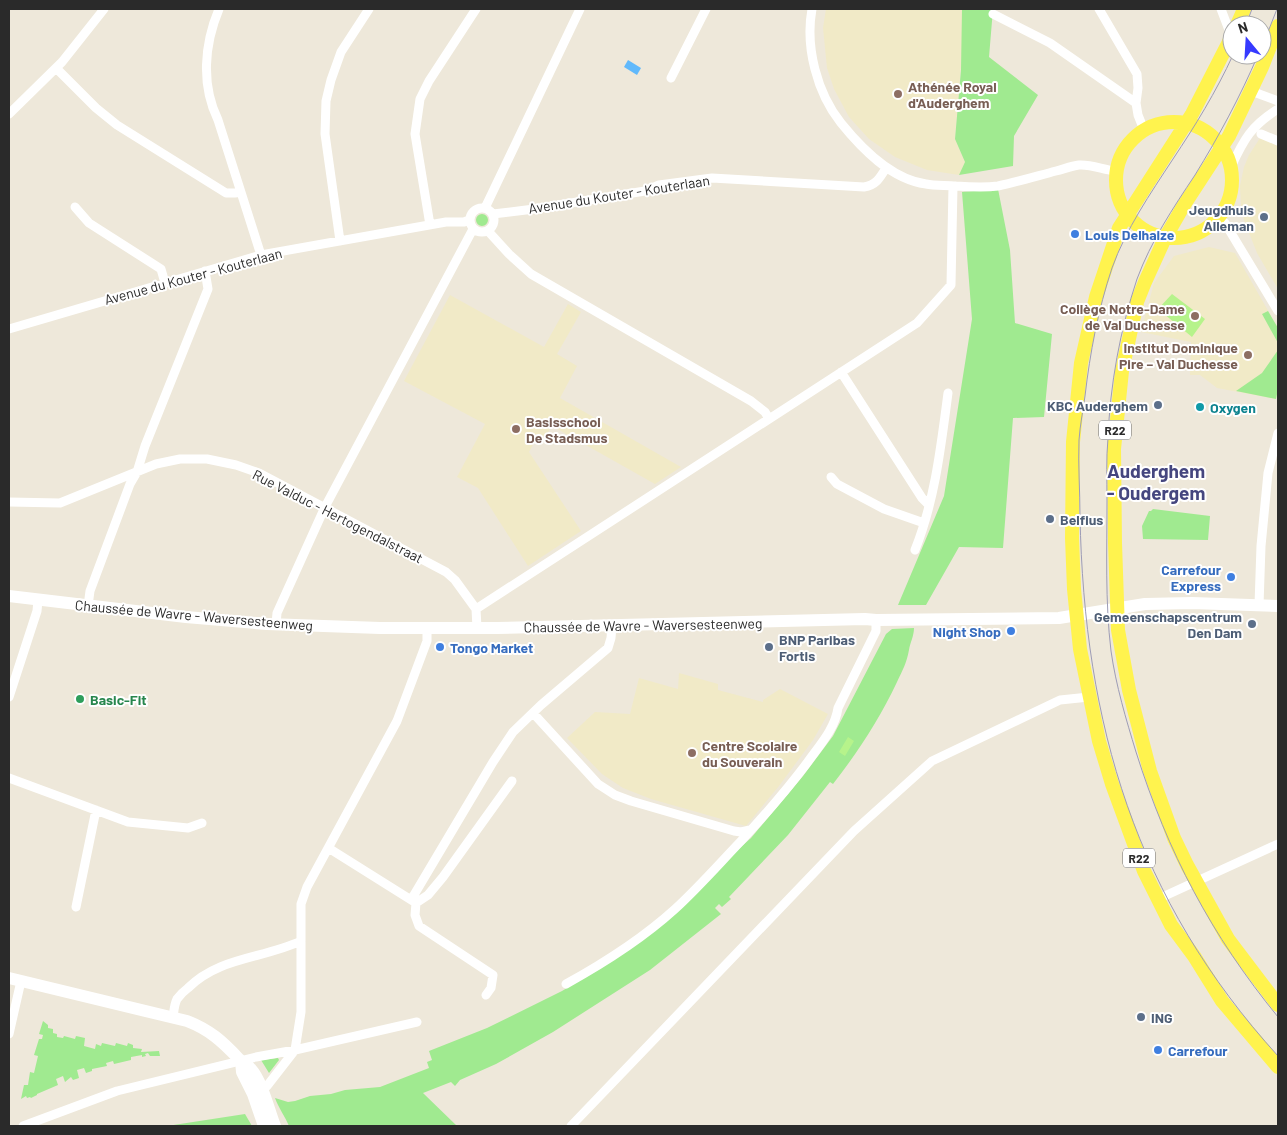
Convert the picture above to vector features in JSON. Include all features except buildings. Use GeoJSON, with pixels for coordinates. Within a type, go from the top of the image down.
{"type":"FeatureCollection","features":[{"type":"Feature","properties":{"kind":"main road","name":"R22"},"geometry":{"type":"LineString","coordinates":[[1276,997],[1228,939],[1174,838],[1157,794],[1138,731],[1118,630],[1114,543],[1114,449],[1122,371],[1137,302],[1165,238],[1184,205],[1222,148],[1251,91],[1278,26]]}},
{"type":"Feature","properties":{"kind":"main road","name":"R22"},"geometry":{"type":"LineString","coordinates":[[1222,58],[1187,123],[1119,228],[1104,268],[1096,297],[1081,363],[1073,442],[1072,538],[1076,614],[1089,697],[1099,742],[1136,852],[1171,925],[1194,956],[1222,1001],[1278,1066]]}},
{"type":"Feature","properties":{"kind":"main road"},"geometry":{"type":"LineString","coordinates":[[1172,122],[1187,123],[1210,134],[1222,148],[1231,167],[1232,181],[1230,194],[1226,207],[1207,228],[1194,235],[1180,238],[1165,238],[1142,230],[1126,215],[1116,187],[1116,172],[1119,159],[1125,148],[1144,130],[1158,124],[1172,122]]}},
{"type":"Feature","properties":{"kind":"main road","name":"Chaussée de Wavre - Waversesteenweg"},"geometry":{"type":"LineString","coordinates":[[9,596],[186,617],[276,624],[427,629],[865,619],[1059,618],[1145,604],[1164,603],[1278,606]]}},
{"type":"Feature","properties":{"kind":"main road"},"geometry":{"type":"LineString","coordinates":[[15,979],[200,1026],[214,1035],[241,1061],[242,1072],[261,1090],[275,1126]]}},
{"type":"Feature","properties":{"kind":"main road"},"geometry":{"type":"LineString","coordinates":[[261,1090],[264,1126]]}},
{"type":"Feature","properties":{"kind":"street"},"geometry":{"type":"LineString","coordinates":[[9,114],[56,69],[104,9]]}},
{"type":"Feature","properties":{"kind":"street"},"geometry":{"type":"LineString","coordinates":[[218,9],[206,56],[207,82],[211,105],[218,120],[261,255]]}},
{"type":"Feature","properties":{"kind":"street"},"geometry":{"type":"LineString","coordinates":[[340,241],[325,134],[326,101],[341,52],[369,9]]}},
{"type":"Feature","properties":{"kind":"street"},"geometry":{"type":"LineString","coordinates":[[430,226],[415,134],[420,99],[429,81],[476,9]]}},
{"type":"Feature","properties":{"kind":"street"},"geometry":{"type":"LineString","coordinates":[[489,211],[580,9]]}},
{"type":"Feature","properties":{"kind":"street"},"geometry":{"type":"LineString","coordinates":[[672,78],[706,9]]}},
{"type":"Feature","properties":{"kind":"street"},"geometry":{"type":"LineString","coordinates":[[812,9],[810,21],[814,68],[822,91],[843,126],[886,168],[905,178],[924,184],[953,186],[995,186],[1077,165],[1116,172]]}},
{"type":"Feature","properties":{"kind":"street"},"geometry":{"type":"LineString","coordinates":[[1099,9],[1137,74],[1136,103],[1144,130]]}},
{"type":"Feature","properties":{"kind":"street"},"geometry":{"type":"LineString","coordinates":[[993,14],[1050,43],[1136,103]]}},
{"type":"Feature","properties":{"kind":"street"},"geometry":{"type":"LineString","coordinates":[[56,69],[96,108],[117,125],[226,193],[235,194],[241,192]]}},
{"type":"Feature","properties":{"kind":"street"},"geometry":{"type":"LineString","coordinates":[[1251,91],[1278,101]]}},
{"type":"Feature","properties":{"kind":"street"},"geometry":{"type":"LineString","coordinates":[[1231,167],[1250,131],[1259,122],[1278,109]]}},
{"type":"Feature","properties":{"kind":"street"},"geometry":{"type":"LineString","coordinates":[[1261,134],[1278,141]]}},
{"type":"Feature","properties":{"kind":"street","name":"Avenue du Kouter - Kouterlaan"},"geometry":{"type":"LineString","coordinates":[[489,211],[627,194],[645,191],[659,185],[712,178],[864,187],[878,182],[886,168]]}},
{"type":"Feature","properties":{"kind":"street"},"geometry":{"type":"LineString","coordinates":[[477,628],[476,609],[917,323],[951,286],[953,186]]}},
{"type":"Feature","properties":{"kind":"street"},"geometry":{"type":"LineString","coordinates":[[76,207],[88,223],[161,269],[165,283]]}},
{"type":"Feature","properties":{"kind":"street"},"geometry":{"type":"LineString","coordinates":[[482,207],[489,211],[494,223],[488,231],[473,230],[469,220],[474,210],[482,207]]}},
{"type":"Feature","properties":{"kind":"street"},"geometry":{"type":"LineString","coordinates":[[1218,218],[1225,223],[1278,310]]}},
{"type":"Feature","properties":{"kind":"street","name":"Avenue du Kouter - Kouterlaan"},"geometry":{"type":"LineString","coordinates":[[9,329],[261,255],[446,222],[464,222],[469,220]]}},
{"type":"Feature","properties":{"kind":"street"},"geometry":{"type":"LineString","coordinates":[[276,624],[277,612],[324,507],[473,230]]}},
{"type":"Feature","properties":{"kind":"street"},"geometry":{"type":"LineString","coordinates":[[488,231],[531,274],[751,400],[770,418]]}},
{"type":"Feature","properties":{"kind":"street"},"geometry":{"type":"LineString","coordinates":[[88,606],[90,591],[130,484],[137,472],[208,289],[205,271]]}},
{"type":"Feature","properties":{"kind":"street"},"geometry":{"type":"LineString","coordinates":[[841,372],[922,498],[929,504]]}},
{"type":"Feature","properties":{"kind":"street"},"geometry":{"type":"LineString","coordinates":[[915,550],[939,466],[948,393]]}},
{"type":"Feature","properties":{"kind":"street"},"geometry":{"type":"LineString","coordinates":[[1260,605],[1262,546],[1268,474],[1278,433]]}},
{"type":"Feature","properties":{"kind":"street","name":"Rue Valduc - Hertogendalstraat"},"geometry":{"type":"LineString","coordinates":[[9,502],[60,503],[156,464],[180,459],[208,459],[236,465],[259,473],[446,572],[455,580],[476,609]]}},
{"type":"Feature","properties":{"kind":"street"},"geometry":{"type":"LineString","coordinates":[[831,477],[837,484],[884,509],[924,523]]}},
{"type":"Feature","properties":{"kind":"street"},"geometry":{"type":"LineString","coordinates":[[9,697],[37,611],[38,600]]}},
{"type":"Feature","properties":{"kind":"street"},"geometry":{"type":"LineString","coordinates":[[566,984],[634,942],[674,910],[710,875],[789,787],[829,732],[837,716],[838,708],[876,631],[876,620]]}},
{"type":"Feature","properties":{"kind":"street"},"geometry":{"type":"LineString","coordinates":[[486,995],[491,988],[493,975],[419,926],[413,901],[493,762],[514,732],[533,713],[608,648],[612,638],[612,626]]}},
{"type":"Feature","properties":{"kind":"street"},"geometry":{"type":"LineString","coordinates":[[261,1090],[295,1050],[301,1012],[301,904],[308,887],[397,721],[427,641],[427,629]]}},
{"type":"Feature","properties":{"kind":"street"},"geometry":{"type":"LineString","coordinates":[[571,1126],[854,831],[932,761],[1060,700],[1089,697]]}},
{"type":"Feature","properties":{"kind":"street"},"geometry":{"type":"LineString","coordinates":[[533,713],[598,784],[615,795],[734,831],[751,830]]}},
{"type":"Feature","properties":{"kind":"street"},"geometry":{"type":"LineString","coordinates":[[9,778],[128,822],[188,828],[202,823]]}},
{"type":"Feature","properties":{"kind":"street"},"geometry":{"type":"LineString","coordinates":[[413,901],[428,895],[512,781]]}},
{"type":"Feature","properties":{"kind":"street"},"geometry":{"type":"LineString","coordinates":[[76,907],[96,810]]}},
{"type":"Feature","properties":{"kind":"street"},"geometry":{"type":"LineString","coordinates":[[1158,899],[1278,844]]}},
{"type":"Feature","properties":{"kind":"street"},"geometry":{"type":"LineString","coordinates":[[330,848],[413,901]]}},
{"type":"Feature","properties":{"kind":"street"},"geometry":{"type":"LineString","coordinates":[[173,1018],[178,998],[209,971],[222,965],[282,950],[301,941]]}},
{"type":"Feature","properties":{"kind":"street"},"geometry":{"type":"LineString","coordinates":[[9,1034],[15,979]]}},
{"type":"Feature","properties":{"kind":"street"},"geometry":{"type":"LineString","coordinates":[[23,1126],[117,1091],[417,1022]]}},
{"type":"Feature","properties":{"kind":"shaded area","name":"Athénée Royal d'Auderghem"},"geometry":{"type":"Polygon","coordinates":[[[826,9],[962,9],[962,54],[955,139],[965,162],[959,175],[927,170],[895,157],[869,139],[849,117],[834,89],[827,68],[823,28],[826,9]]]}},
{"type":"Feature","properties":{"kind":"shaded area"},"geometry":{"type":"Polygon","coordinates":[[[1260,138],[1278,146],[1278,289],[1257,253],[1244,220],[1241,205],[1240,186],[1244,167],[1260,138]]]}},
{"type":"Feature","properties":{"kind":"shaded area","name":"Collège Notre-Dame de Val Duchesse"},"geometry":{"type":"Polygon","coordinates":[[[1209,247],[1235,253],[1278,328],[1278,389],[1276,399],[1217,388],[1200,375],[1190,375],[1191,342],[1141,332],[1154,283],[1174,256],[1209,247]]]}},
{"type":"Feature","properties":{"kind":"shaded area","name":"Basisschool De Stadsmus"},"geometry":{"type":"Polygon","coordinates":[[[450,295],[544,347],[568,304],[581,312],[557,354],[577,366],[560,398],[681,467],[655,484],[552,426],[543,440],[537,437],[529,452],[581,531],[528,566],[478,488],[457,477],[485,424],[404,381],[450,295]]]}},
{"type":"Feature","properties":{"kind":"shaded area","name":"Centre Scolaire du Souverain"},"geometry":{"type":"Polygon","coordinates":[[[679,673],[718,684],[718,690],[763,702],[763,700],[780,689],[828,714],[813,740],[746,826],[651,799],[623,788],[602,774],[567,738],[595,712],[630,714],[639,678],[678,689],[679,673]]]}},
{"type":"Feature","properties":{"kind":"green space"},"geometry":{"type":"Polygon","coordinates":[[[962,9],[993,9],[989,57],[1038,95],[1014,136],[1013,166],[959,175],[965,162],[955,139],[961,70],[962,9]]]}},
{"type":"Feature","properties":{"kind":"green space"},"geometry":{"type":"Polygon","coordinates":[[[998,189],[1010,250],[1015,323],[1052,334],[1044,417],[1013,418],[1003,548],[959,547],[926,605],[898,605],[944,496],[972,319],[962,192],[998,189]]]}},
{"type":"Feature","properties":{"kind":"green space"},"geometry":{"type":"Polygon","coordinates":[[[480,214],[484,214],[488,220],[484,226],[480,226],[476,222],[476,218],[480,214]]]}},
{"type":"Feature","properties":{"kind":"green space"},"geometry":{"type":"Polygon","coordinates":[[[1172,294],[1205,319],[1192,337],[1158,309],[1172,294]]]}},
{"type":"Feature","properties":{"kind":"green space"},"geometry":{"type":"Polygon","coordinates":[[[1268,311],[1278,328],[1278,343],[1262,314],[1268,311]]]}},
{"type":"Feature","properties":{"kind":"green space"},"geometry":{"type":"Polygon","coordinates":[[[1278,350],[1278,389],[1276,399],[1236,391],[1262,373],[1278,350]]]}},
{"type":"Feature","properties":{"kind":"green space"},"geometry":{"type":"Polygon","coordinates":[[[1153,509],[1210,516],[1208,540],[1143,539],[1142,526],[1149,511],[1153,509]]]}},
{"type":"Feature","properties":{"kind":"green space"},"geometry":{"type":"Polygon","coordinates":[[[914,628],[903,670],[876,722],[860,747],[833,784],[830,782],[788,835],[729,897],[731,899],[722,907],[719,904],[715,908],[721,914],[650,970],[553,1032],[496,1064],[460,1080],[455,1086],[451,1082],[423,1093],[457,1126],[289,1126],[275,1098],[288,1102],[345,1090],[380,1087],[429,1068],[427,1062],[432,1060],[429,1051],[487,1028],[562,991],[599,969],[622,952],[751,838],[803,776],[833,736],[886,634],[892,629],[914,628]]]}},
{"type":"Feature","properties":{"kind":"green space"},"geometry":{"type":"Polygon","coordinates":[[[848,737],[854,741],[845,756],[839,752],[848,737]]]}},
{"type":"Feature","properties":{"kind":"green space"},"geometry":{"type":"Polygon","coordinates":[[[43,1021],[48,1025],[48,1028],[53,1029],[53,1033],[57,1034],[57,1037],[63,1038],[64,1036],[75,1039],[76,1036],[85,1038],[84,1046],[95,1049],[96,1044],[101,1046],[102,1043],[115,1046],[116,1043],[127,1046],[128,1043],[133,1045],[133,1048],[142,1049],[141,1052],[159,1051],[160,1056],[150,1056],[148,1053],[142,1057],[142,1055],[131,1057],[131,1060],[114,1064],[113,1061],[106,1063],[107,1066],[92,1069],[92,1071],[86,1073],[84,1068],[77,1070],[79,1078],[73,1080],[71,1077],[65,1082],[63,1076],[56,1079],[58,1085],[31,1098],[26,1096],[21,1099],[24,1085],[28,1085],[30,1072],[34,1073],[38,1056],[34,1055],[39,1039],[42,1039],[43,1035],[39,1034],[43,1021]]]}},
{"type":"Feature","properties":{"kind":"green space"},"geometry":{"type":"Polygon","coordinates":[[[278,1058],[279,1060],[269,1073],[261,1060],[278,1058]]]}},
{"type":"Feature","properties":{"kind":"green space"},"geometry":{"type":"Polygon","coordinates":[[[245,1114],[252,1126],[167,1126],[245,1114]]]}},
{"type":"Feature","properties":{"kind":"water"},"geometry":{"type":"Polygon","coordinates":[[[628,60],[641,68],[637,75],[624,67],[628,60]]]}},
{"type":"Feature","properties":{"kind":"tram line"},"geometry":{"type":"LineString","coordinates":[[1250,15],[1252,9]]}},
{"type":"Feature","properties":{"kind":"tram line"},"geometry":{"type":"LineString","coordinates":[[1272,22],[1277,9]]}},
{"type":"Feature","properties":{"kind":"tram line"},"geometry":{"type":"LineString","coordinates":[[1228,65],[1205,108],[1131,226],[1112,268],[1095,332],[1080,429],[1080,516],[1084,593],[1093,666],[1107,737],[1127,806],[1154,871],[1188,935],[1229,997],[1278,1056]]}},
{"type":"Feature","properties":{"kind":"tram line"},"geometry":{"type":"LineString","coordinates":[[1253,65],[1221,131],[1156,238],[1137,279],[1131,298],[1117,358],[1109,418],[1107,462],[1107,595],[1111,651],[1118,690],[1136,752],[1162,824],[1177,859],[1212,924],[1232,955],[1278,1017]]}},
{"type":"Feature","properties":{"kind":"place","name":"Athénée Royal d'Auderghem"},"geometry":{"type":"Point","coordinates":[898,94]}},
{"type":"Feature","properties":{"kind":"place","name":"Jeugdhuis Alleman"},"geometry":{"type":"Point","coordinates":[1264,217]}},
{"type":"Feature","properties":{"kind":"place","name":"Louis Delhaize"},"geometry":{"type":"Point","coordinates":[1075,234]}},
{"type":"Feature","properties":{"kind":"place","name":"Collège Notre-Dame de Val Duchesse"},"geometry":{"type":"Point","coordinates":[1195,316]}},
{"type":"Feature","properties":{"kind":"place","name":"Institut Dominique Pire – Val Duchesse"},"geometry":{"type":"Point","coordinates":[1248,355]}},
{"type":"Feature","properties":{"kind":"place","name":"KBC Auderghem"},"geometry":{"type":"Point","coordinates":[1158,405]}},
{"type":"Feature","properties":{"kind":"place","name":"Oxygen"},"geometry":{"type":"Point","coordinates":[1200,407]}},
{"type":"Feature","properties":{"kind":"place","name":"Basisschool De Stadsmus"},"geometry":{"type":"Point","coordinates":[516,429]}},
{"type":"Feature","properties":{"kind":"place","name":"Belfius"},"geometry":{"type":"Point","coordinates":[1050,519]}},
{"type":"Feature","properties":{"kind":"place","name":"Carrefour Express"},"geometry":{"type":"Point","coordinates":[1231,577]}},
{"type":"Feature","properties":{"kind":"place","name":"Gemeenschapscentrum Den Dam"},"geometry":{"type":"Point","coordinates":[1252,624]}},
{"type":"Feature","properties":{"kind":"place","name":"Night Shop"},"geometry":{"type":"Point","coordinates":[1011,631]}},
{"type":"Feature","properties":{"kind":"place","name":"Tongo Market"},"geometry":{"type":"Point","coordinates":[440,647]}},
{"type":"Feature","properties":{"kind":"place","name":"BNP Paribas Fortis"},"geometry":{"type":"Point","coordinates":[769,647]}},
{"type":"Feature","properties":{"kind":"place","name":"Basic-Fit"},"geometry":{"type":"Point","coordinates":[80,699]}},
{"type":"Feature","properties":{"kind":"place","name":"Centre Scolaire du Souverain"},"geometry":{"type":"Point","coordinates":[692,753]}},
{"type":"Feature","properties":{"kind":"place","name":"ING"},"geometry":{"type":"Point","coordinates":[1141,1017]}},
{"type":"Feature","properties":{"kind":"place","name":"Carrefour"},"geometry":{"type":"Point","coordinates":[1158,1050]}},
{"type":"Feature","properties":{"kind":"district","name":"Auderghem - Oudergem"},"geometry":{"type":"Point","coordinates":[1156,481]}}]}
